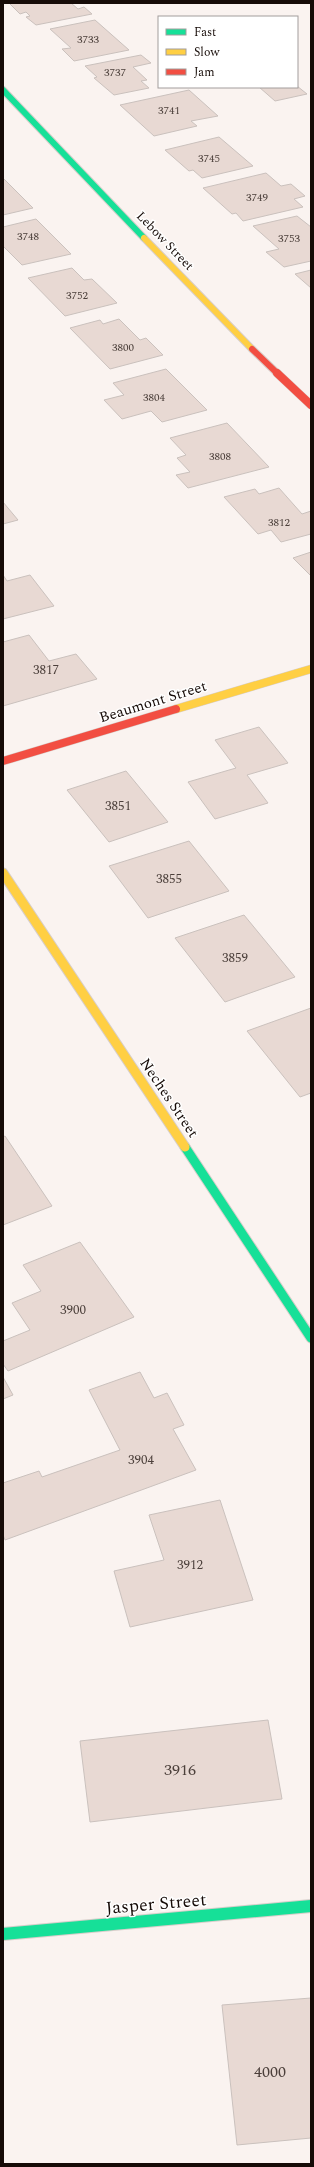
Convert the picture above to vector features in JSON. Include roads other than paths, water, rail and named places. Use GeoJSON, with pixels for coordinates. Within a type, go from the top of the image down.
{"type":"FeatureCollection","features":[{"type":"Feature","properties":{"kind":"street","name":"Lebow Street"},"geometry":{"type":"LineString","coordinates":[[3,90],[237,335],[311,405]]}},
{"type":"Feature","properties":{"kind":"street","name":"Beaumont Street"},"geometry":{"type":"LineString","coordinates":[[3,761],[311,669]]}},
{"type":"Feature","properties":{"kind":"street","name":"Neches Street"},"geometry":{"type":"LineString","coordinates":[[3,873],[311,1338]]}},
{"type":"Feature","properties":{"kind":"street","name":"Jasper Street"},"geometry":{"type":"LineString","coordinates":[[3,1934],[311,1906]]}}]}
